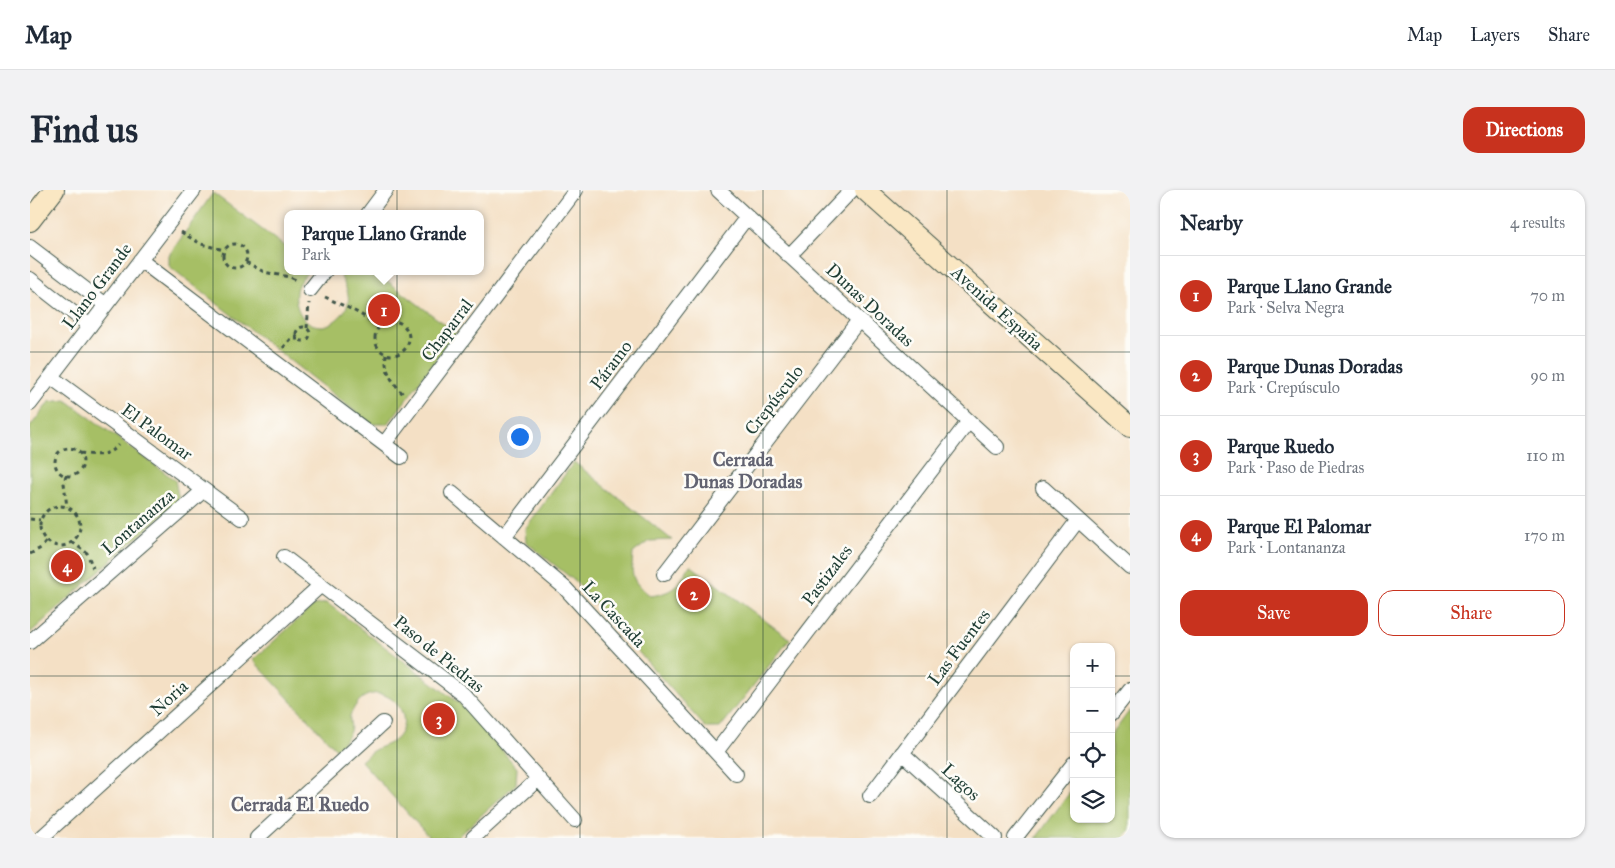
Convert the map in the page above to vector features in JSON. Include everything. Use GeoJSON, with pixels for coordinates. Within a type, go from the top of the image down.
{"type":"FeatureCollection","features":[{"type":"Feature","properties":{"kind":"main road"},"geometry":{"type":"LineString","coordinates":[[30,221],[54,190]]}},
{"type":"Feature","properties":{"kind":"main road","name":"Avenida España"},"geometry":{"type":"LineString","coordinates":[[865,190],[1130,427]]}},
{"type":"Feature","properties":{"kind":"street","name":"Llano Grande"},"geometry":{"type":"LineString","coordinates":[[30,404],[194,190]]}},
{"type":"Feature","properties":{"kind":"street"},"geometry":{"type":"LineString","coordinates":[[371,210],[386,190]]}},
{"type":"Feature","properties":{"kind":"street","name":"Chaparral"},"geometry":{"type":"LineString","coordinates":[[384,444],[576,190]]}},
{"type":"Feature","properties":{"kind":"street","name":"Dunas Doradas"},"geometry":{"type":"LineString","coordinates":[[718,190],[997,447]]}},
{"type":"Feature","properties":{"kind":"street"},"geometry":{"type":"LineString","coordinates":[[789,256],[852,190]]}},
{"type":"Feature","properties":{"kind":"street","name":"Páramo"},"geometry":{"type":"LineString","coordinates":[[504,537],[747,217]]}},
{"type":"Feature","properties":{"kind":"street"},"geometry":{"type":"LineString","coordinates":[[30,247],[106,305]]}},
{"type":"Feature","properties":{"kind":"street"},"geometry":{"type":"LineString","coordinates":[[140,260],[401,456]]}},
{"type":"Feature","properties":{"kind":"street"},"geometry":{"type":"LineString","coordinates":[[310,290],[322,275]]}},
{"type":"Feature","properties":{"kind":"street"},"geometry":{"type":"LineString","coordinates":[[30,279],[90,326]]}},
{"type":"Feature","properties":{"kind":"street","name":"Crepúsculo"},"geometry":{"type":"LineString","coordinates":[[664,574],[859,320]]}},
{"type":"Feature","properties":{"kind":"street","name":"El Palomar"},"geometry":{"type":"LineString","coordinates":[[51,377],[242,518]]}},
{"type":"Feature","properties":{"kind":"street","name":"Pastizales"},"geometry":{"type":"LineString","coordinates":[[716,752],[969,421]]}},
{"type":"Feature","properties":{"kind":"street"},"geometry":{"type":"LineString","coordinates":[[1043,488],[1130,567]]}},
{"type":"Feature","properties":{"kind":"street","name":"Lontananza"},"geometry":{"type":"LineString","coordinates":[[30,642],[204,490]]}},
{"type":"Feature","properties":{"kind":"street","name":"La Cascada"},"geometry":{"type":"LineString","coordinates":[[452,493],[565,588],[736,774]]}},
{"type":"Feature","properties":{"kind":"street","name":"Las Fuentes"},"geometry":{"type":"LineString","coordinates":[[870,796],[1078,520]]}},
{"type":"Feature","properties":{"kind":"street","name":"Paso de Piedras"},"geometry":{"type":"LineString","coordinates":[[284,557],[463,694],[575,820]]}},
{"type":"Feature","properties":{"kind":"street","name":"Noria"},"geometry":{"type":"LineString","coordinates":[[41,838],[321,585]]}},
{"type":"Feature","properties":{"kind":"street"},"geometry":{"type":"LineString","coordinates":[[1115,709],[1130,690]]}},
{"type":"Feature","properties":{"kind":"street"},"geometry":{"type":"LineString","coordinates":[[257,838],[384,723]]}},
{"type":"Feature","properties":{"kind":"street","name":"Lagos"},"geometry":{"type":"LineString","coordinates":[[902,753],[995,838]]}},
{"type":"Feature","properties":{"kind":"street"},"geometry":{"type":"LineString","coordinates":[[1016,838],[1070,767]]}},
{"type":"Feature","properties":{"kind":"street"},"geometry":{"type":"LineString","coordinates":[[473,838],[538,779]]}},
{"type":"Feature","properties":{"kind":"path"},"geometry":{"type":"LineString","coordinates":[[169,222],[187,237],[201,244],[224,250]]}},
{"type":"Feature","properties":{"kind":"path"},"geometry":{"type":"LineString","coordinates":[[235,243],[241,245],[246,250],[248,256],[246,262],[237,268],[226,265],[224,250],[229,245],[235,243]]}},
{"type":"Feature","properties":{"kind":"path"},"geometry":{"type":"LineString","coordinates":[[246,262],[264,272],[296,280],[310,290],[372,321],[378,328]]}},
{"type":"Feature","properties":{"kind":"path"},"geometry":{"type":"LineString","coordinates":[[307,328],[302,327],[298,329],[296,334],[302,342],[307,341],[310,337],[310,332],[307,328],[310,290]]}},
{"type":"Feature","properties":{"kind":"path"},"geometry":{"type":"LineString","coordinates":[[389,321],[402,325],[409,336],[404,349],[392,355],[386,354],[377,346],[375,340],[378,328],[383,323],[389,321]]}},
{"type":"Feature","properties":{"kind":"path"},"geometry":{"type":"LineString","coordinates":[[386,354],[388,374],[395,385],[414,405]]}},
{"type":"Feature","properties":{"kind":"path"},"geometry":{"type":"LineString","coordinates":[[80,452],[83,458],[79,471],[73,475],[59,472],[56,458],[59,452],[66,448],[73,448],[92,455],[107,454],[120,443]]}},
{"type":"Feature","properties":{"kind":"path"},"geometry":{"type":"LineString","coordinates":[[66,475],[64,483],[67,507]]}},
{"type":"Feature","properties":{"kind":"path"},"geometry":{"type":"LineString","coordinates":[[58,506],[67,507],[74,511],[78,517],[79,533],[72,542],[61,547],[53,546],[46,542],[42,536],[40,520],[44,513],[51,508],[58,506]]}},
{"type":"Feature","properties":{"kind":"path"},"geometry":{"type":"LineString","coordinates":[[30,519],[40,520]]}},
{"type":"Feature","properties":{"kind":"path"},"geometry":{"type":"LineString","coordinates":[[30,554],[41,548],[46,542]]}},
{"type":"Feature","properties":{"kind":"path"},"geometry":{"type":"LineString","coordinates":[[72,542],[87,553],[94,569]]}},
{"type":"Feature","properties":{"kind":"green space"},"geometry":{"type":"Polygon","coordinates":[[[213,193],[284,246],[284,275],[305,275],[297,287],[296,301],[300,314],[309,323],[327,325],[335,321],[345,311],[348,296],[341,277],[342,275],[379,275],[456,333],[388,424],[371,424],[169,266],[169,255],[213,193]]]}},
{"type":"Feature","properties":{"kind":"green space"},"geometry":{"type":"Polygon","coordinates":[[[66,400],[175,480],[179,500],[30,633],[30,427],[49,402],[66,400]]]}},
{"type":"Feature","properties":{"kind":"green space"},"geometry":{"type":"Polygon","coordinates":[[[574,462],[672,540],[649,541],[633,553],[632,568],[634,578],[644,591],[651,596],[671,590],[683,578],[690,565],[790,639],[720,728],[706,728],[576,582],[526,542],[525,529],[574,462]]]}},
{"type":"Feature","properties":{"kind":"green space"},"geometry":{"type":"Polygon","coordinates":[[[327,603],[468,710],[517,768],[516,784],[456,838],[430,838],[361,761],[374,750],[394,741],[402,730],[403,720],[401,711],[396,703],[388,697],[379,694],[369,695],[360,700],[350,716],[351,727],[349,734],[336,749],[253,660],[314,605],[327,603]]]}},
{"type":"Feature","properties":{"kind":"green space"},"geometry":{"type":"Polygon","coordinates":[[[1130,710],[1130,830],[1124,838],[1036,838],[1070,792],[1070,823],[1115,823],[1115,731],[1130,710]]]}},
{"type":"Feature","properties":{"kind":"place","name":"Parque Llano Grande"},"geometry":{"type":"Point","coordinates":[384,310]}},
{"type":"Feature","properties":{"kind":"place","name":"Parque El Palomar"},"geometry":{"type":"Point","coordinates":[67,566]}},
{"type":"Feature","properties":{"kind":"place","name":"Parque Dunas Doradas"},"geometry":{"type":"Point","coordinates":[694,594]}},
{"type":"Feature","properties":{"kind":"place","name":"Parque Ruedo"},"geometry":{"type":"Point","coordinates":[439,719]}},
{"type":"Feature","properties":{"kind":"district","name":"Cerrada Dunas Doradas"},"geometry":{"type":"Point","coordinates":[743,470]}},
{"type":"Feature","properties":{"kind":"district","name":"Cerrada El Ruedo"},"geometry":{"type":"Point","coordinates":[300,804]}}]}
